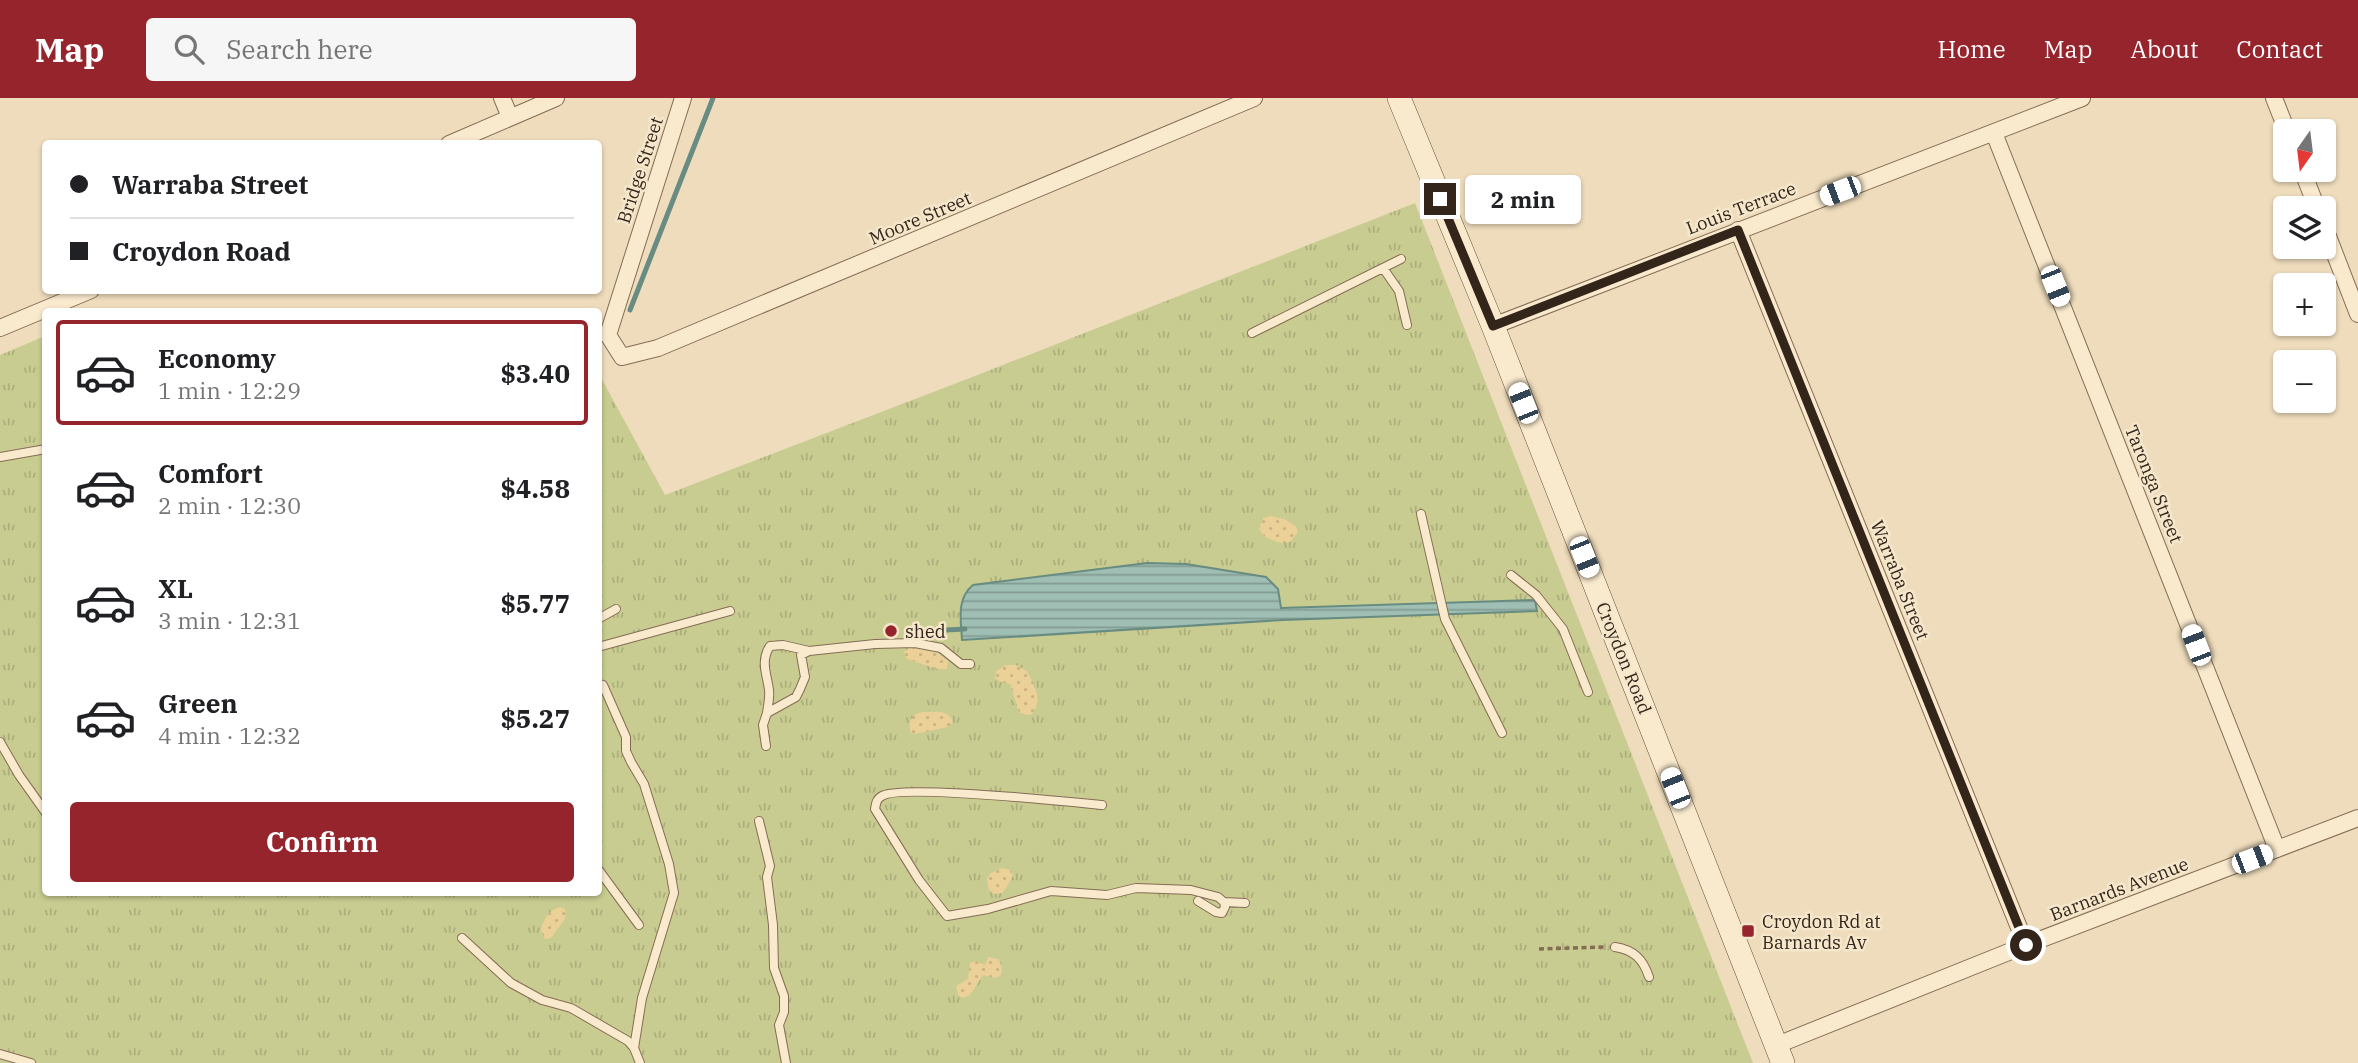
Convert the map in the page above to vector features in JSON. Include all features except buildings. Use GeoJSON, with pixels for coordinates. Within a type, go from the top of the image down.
{"type":"FeatureCollection","features":[{"type":"Feature","properties":{"kind":"main road","name":"Croydon Road"},"geometry":{"type":"LineString","coordinates":[[1399,98],[1493,326],[1780,1054]]}},
{"type":"Feature","properties":{"kind":"street"},"geometry":{"type":"LineString","coordinates":[[502,98],[510,117]]}},
{"type":"Feature","properties":{"kind":"street"},"geometry":{"type":"LineString","coordinates":[[458,140],[556,98]]}},
{"type":"Feature","properties":{"kind":"street","name":"Bridge Street"},"geometry":{"type":"LineString","coordinates":[[608,335],[683,98]]}},
{"type":"Feature","properties":{"kind":"street","name":"Moore Street"},"geometry":{"type":"LineString","coordinates":[[608,335],[622,357],[659,348],[1254,98]]}},
{"type":"Feature","properties":{"kind":"street","name":"Louis Terrace"},"geometry":{"type":"LineString","coordinates":[[1493,326],[2082,98]]}},
{"type":"Feature","properties":{"kind":"street"},"geometry":{"type":"LineString","coordinates":[[2274,98],[2282,119]]}},
{"type":"Feature","properties":{"kind":"street","name":"Taronga Street"},"geometry":{"type":"LineString","coordinates":[[1994,133],[2277,849]]}},
{"type":"Feature","properties":{"kind":"street","name":"Warraba Street"},"geometry":{"type":"LineString","coordinates":[[1738,230],[2026,945]]}},
{"type":"Feature","properties":{"kind":"street"},"geometry":{"type":"LineString","coordinates":[[2336,257],[2358,314]]}},
{"type":"Feature","properties":{"kind":"street"},"geometry":{"type":"LineString","coordinates":[[48,308],[82,294]]}},
{"type":"Feature","properties":{"kind":"street"},"geometry":{"type":"LineString","coordinates":[[0,328],[42,311]]}},
{"type":"Feature","properties":{"kind":"street","name":"Barnards Avenue"},"geometry":{"type":"LineString","coordinates":[[1780,1054],[2026,945],[2358,818]]}},
{"type":"Feature","properties":{"kind":"lane"},"geometry":{"type":"LineString","coordinates":[[1252,333],[1401,260]]}},
{"type":"Feature","properties":{"kind":"lane"},"geometry":{"type":"LineString","coordinates":[[1383,268],[1399,291],[1407,325]]}},
{"type":"Feature","properties":{"kind":"lane"},"geometry":{"type":"LineString","coordinates":[[0,457],[42,450]]}},
{"type":"Feature","properties":{"kind":"lane"},"geometry":{"type":"LineString","coordinates":[[1421,514],[1445,619],[1502,733]]}},
{"type":"Feature","properties":{"kind":"lane"},"geometry":{"type":"LineString","coordinates":[[1511,575],[1536,595],[1563,629],[1588,692]]}},
{"type":"Feature","properties":{"kind":"lane"},"geometry":{"type":"LineString","coordinates":[[602,617],[616,608]]}},
{"type":"Feature","properties":{"kind":"lane"},"geometry":{"type":"LineString","coordinates":[[602,646],[730,611]]}},
{"type":"Feature","properties":{"kind":"lane"},"geometry":{"type":"LineString","coordinates":[[767,713],[796,697],[805,677],[801,655],[809,651],[875,643],[915,643],[941,648],[961,664],[970,664]]}},
{"type":"Feature","properties":{"kind":"lane"},"geometry":{"type":"LineString","coordinates":[[766,746],[763,725],[770,699],[764,667],[765,653],[770,646],[783,645],[809,651]]}},
{"type":"Feature","properties":{"kind":"lane"},"geometry":{"type":"LineString","coordinates":[[602,685],[626,737],[626,751],[643,784],[669,864],[674,893],[642,998],[634,1048]]}},
{"type":"Feature","properties":{"kind":"lane"},"geometry":{"type":"LineString","coordinates":[[0,741],[19,775],[42,807]]}},
{"type":"Feature","properties":{"kind":"lane"},"geometry":{"type":"LineString","coordinates":[[1102,805],[966,794],[901,792],[890,792],[876,801],[876,809],[919,880],[947,916],[988,909],[1051,891],[1107,895],[1136,888],[1191,890],[1218,897],[1224,902],[1245,902]]}},
{"type":"Feature","properties":{"kind":"lane"},"geometry":{"type":"LineString","coordinates":[[759,821],[770,866],[767,877],[773,925],[774,968],[784,996],[784,1012],[779,1025],[786,1063]]}},
{"type":"Feature","properties":{"kind":"lane"},"geometry":{"type":"LineString","coordinates":[[602,874],[639,925]]}},
{"type":"Feature","properties":{"kind":"lane"},"geometry":{"type":"LineString","coordinates":[[1198,901],[1222,913],[1224,902]]}},
{"type":"Feature","properties":{"kind":"lane"},"geometry":{"type":"LineString","coordinates":[[461,938],[511,983],[542,1000],[571,1008],[618,1034],[634,1048],[640,1063]]}},
{"type":"Feature","properties":{"kind":"lane"},"geometry":{"type":"LineString","coordinates":[[1615,947],[1632,952],[1641,959],[1649,977]]}},
{"type":"Feature","properties":{"kind":"lane"},"geometry":{"type":"LineString","coordinates":[[0,1054],[31,1063]]}},
{"type":"Feature","properties":{"kind":"path"},"geometry":{"type":"LineString","coordinates":[[1539,949],[1615,947]]}},
{"type":"Feature","properties":{"kind":"green space"},"geometry":{"type":"Polygon","coordinates":[[[1415,203],[1753,1063],[0,1063],[0,355],[42,337],[42,896],[602,896],[602,380],[665,495],[1415,203]]]}},
{"type":"Feature","properties":{"kind":"sand"},"geometry":{"type":"Polygon","coordinates":[[[1271,516],[1296,526],[1298,532],[1290,542],[1281,543],[1265,537],[1259,529],[1263,518],[1271,516]]]}},
{"type":"Feature","properties":{"kind":"sand"},"geometry":{"type":"Polygon","coordinates":[[[910,647],[936,652],[948,661],[947,669],[937,669],[907,659],[904,652],[910,647]]]}},
{"type":"Feature","properties":{"kind":"sand"},"geometry":{"type":"Polygon","coordinates":[[[1006,665],[1016,665],[1027,671],[1038,698],[1032,714],[1019,712],[1010,684],[995,678],[996,671],[1006,665]]]}},
{"type":"Feature","properties":{"kind":"sand"},"geometry":{"type":"Polygon","coordinates":[[[923,712],[945,713],[953,722],[948,727],[911,733],[911,719],[923,712]]]}},
{"type":"Feature","properties":{"kind":"sand"},"geometry":{"type":"Polygon","coordinates":[[[1002,868],[1011,870],[1013,876],[1003,893],[994,894],[988,888],[987,878],[1002,868]]]}},
{"type":"Feature","properties":{"kind":"sand"},"geometry":{"type":"Polygon","coordinates":[[[560,907],[565,909],[565,919],[551,938],[545,939],[541,931],[543,923],[550,912],[560,907]]]}},
{"type":"Feature","properties":{"kind":"sand"},"geometry":{"type":"Polygon","coordinates":[[[988,957],[998,959],[1002,969],[1000,976],[995,978],[983,975],[970,995],[963,998],[958,995],[956,986],[968,979],[970,963],[975,961],[985,965],[988,957]]]}},
{"type":"Feature","properties":{"kind":"water"},"geometry":{"type":"Polygon","coordinates":[[[1147,563],[1186,564],[1266,577],[1278,589],[1281,608],[1535,600],[1537,611],[1282,620],[962,640],[962,603],[973,585],[1147,563]]]}},
{"type":"Feature","properties":{"kind":"waterway"},"geometry":{"type":"LineString","coordinates":[[630,310],[713,98]]}},
{"type":"Feature","properties":{"kind":"waterway"},"geometry":{"type":"LineString","coordinates":[[908,632],[965,629]]}},
{"type":"Feature","properties":{"kind":"place","name":"shed"},"geometry":{"type":"Point","coordinates":[891,631]}},
{"type":"Feature","properties":{"kind":"place","name":"Croydon Rd at Barnards Av"},"geometry":{"type":"Point","coordinates":[1748,931]}},
{"type":"Feature","properties":{"kind":"route"},"geometry":{"type":"LineString","coordinates":[[1440,199],[1493,326],[1738,230],[2026,945]]}}]}
